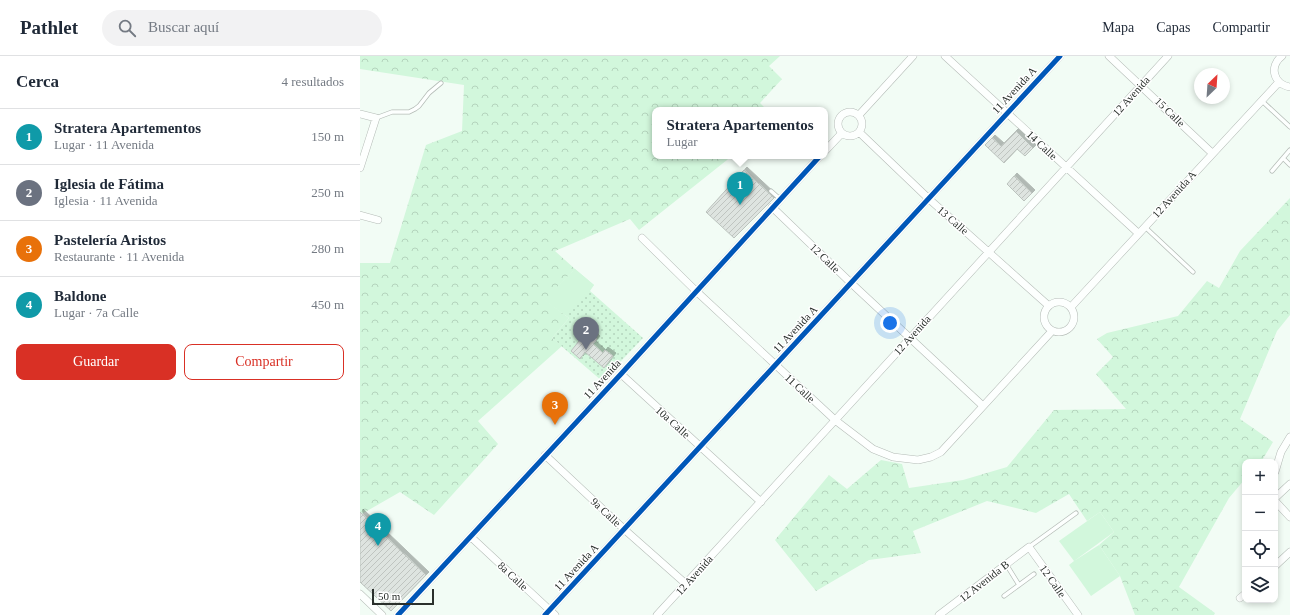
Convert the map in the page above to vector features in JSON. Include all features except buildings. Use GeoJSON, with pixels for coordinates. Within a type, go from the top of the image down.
{"type":"FeatureCollection","features":[{"type":"Feature","properties":{"kind":"street"},"geometry":{"type":"LineString","coordinates":[[859,115],[913,56]]}},
{"type":"Feature","properties":{"kind":"street","name":"14 Calle"},"geometry":{"type":"LineString","coordinates":[[945,56],[1138,233]]}},
{"type":"Feature","properties":{"kind":"street","name":"11 Avenida A"},"geometry":{"type":"LineString","coordinates":[[550,613],[700,446],[1060,56]]}},
{"type":"Feature","properties":{"kind":"street","name":"15 Calle"},"geometry":{"type":"LineString","coordinates":[[1109,56],[1212,153]]}},
{"type":"Feature","properties":{"kind":"street","name":"12 Avenida"},"geometry":{"type":"LineString","coordinates":[[657,615],[1168,56]]}},
{"type":"Feature","properties":{"kind":"street"},"geometry":{"type":"LineString","coordinates":[[1278,57],[1274,73],[1279,82],[1290,87]]}},
{"type":"Feature","properties":{"kind":"street","name":"12 Avenida A"},"geometry":{"type":"LineString","coordinates":[[1071,307],[1144,226],[1279,82]]}},
{"type":"Feature","properties":{"kind":"street"},"geometry":{"type":"LineString","coordinates":[[852,112],[859,115],[862,122],[859,132],[849,136],[842,133],[838,126],[841,115],[852,112]]}},
{"type":"Feature","properties":{"kind":"street"},"geometry":{"type":"LineString","coordinates":[[360,114],[376,118],[360,168]]}},
{"type":"Feature","properties":{"kind":"street","name":"13 Calle"},"geometry":{"type":"LineString","coordinates":[[859,132],[929,199],[1049,306]]}},
{"type":"Feature","properties":{"kind":"street"},"geometry":{"type":"LineString","coordinates":[[828,148],[842,133]]}},
{"type":"Feature","properties":{"kind":"street","name":"11 Avenida"},"geometry":{"type":"LineString","coordinates":[[398,615],[817,159]]}},
{"type":"Feature","properties":{"kind":"street","name":"12 Calle"},"geometry":{"type":"LineString","coordinates":[[772,207],[983,406]]}},
{"type":"Feature","properties":{"kind":"street"},"geometry":{"type":"LineString","coordinates":[[360,215],[378,220]]}},
{"type":"Feature","properties":{"kind":"street","name":"11 Calle"},"geometry":{"type":"LineString","coordinates":[[642,238],[696,291],[835,420],[872,448],[893,457],[918,460],[931,457],[941,452],[983,406]]}},
{"type":"Feature","properties":{"kind":"street"},"geometry":{"type":"LineString","coordinates":[[1054,302],[1061,302],[1071,307],[1074,316],[1073,325],[1070,328],[1061,332],[1048,328],[1044,319],[1046,310],[1049,306],[1054,302]]}},
{"type":"Feature","properties":{"kind":"street"},"geometry":{"type":"LineString","coordinates":[[983,406],[1052,330]]}},
{"type":"Feature","properties":{"kind":"street","name":"10a Calle"},"geometry":{"type":"LineString","coordinates":[[621,374],[761,502]]}},
{"type":"Feature","properties":{"kind":"street"},"geometry":{"type":"LineString","coordinates":[[1278,462],[1281,452],[1290,437]]}},
{"type":"Feature","properties":{"kind":"street","name":"9a Calle"},"geometry":{"type":"LineString","coordinates":[[545,455],[625,530],[686,584]]}},
{"type":"Feature","properties":{"kind":"street"},"geometry":{"type":"LineString","coordinates":[[1278,495],[1290,484]]}},
{"type":"Feature","properties":{"kind":"street"},"geometry":{"type":"LineString","coordinates":[[1278,504],[1290,517]]}},
{"type":"Feature","properties":{"kind":"street","name":"8a Calle"},"geometry":{"type":"LineString","coordinates":[[471,537],[550,613]]}},
{"type":"Feature","properties":{"kind":"street","name":"12 Calle"},"geometry":{"type":"LineString","coordinates":[[1028,547],[1078,615]]}},
{"type":"Feature","properties":{"kind":"street","name":"12 Avenida B"},"geometry":{"type":"LineString","coordinates":[[944,614],[1028,547]]}},
{"type":"Feature","properties":{"kind":"street"},"geometry":{"type":"LineString","coordinates":[[1278,563],[1290,552]]}},
{"type":"Feature","properties":{"kind":"street"},"geometry":{"type":"LineString","coordinates":[[360,594],[382,615]]}},
{"type":"Feature","properties":{"kind":"lane"},"geometry":{"type":"LineString","coordinates":[[376,118],[392,112],[409,112],[415,109],[419,106],[428,93],[441,83]]}},
{"type":"Feature","properties":{"kind":"lane"},"geometry":{"type":"LineString","coordinates":[[1262,101],[1290,127]]}},
{"type":"Feature","properties":{"kind":"lane"},"geometry":{"type":"LineString","coordinates":[[1272,171],[1290,150]]}},
{"type":"Feature","properties":{"kind":"lane"},"geometry":{"type":"LineString","coordinates":[[1283,158],[1290,165]]}},
{"type":"Feature","properties":{"kind":"lane"},"geometry":{"type":"LineString","coordinates":[[772,191],[780,199]]}},
{"type":"Feature","properties":{"kind":"lane"},"geometry":{"type":"LineString","coordinates":[[1144,226],[1193,272]]}},
{"type":"Feature","properties":{"kind":"lane"},"geometry":{"type":"LineString","coordinates":[[1028,547],[1076,513]]}},
{"type":"Feature","properties":{"kind":"lane"},"geometry":{"type":"LineString","coordinates":[[1006,564],[1019,585]]}},
{"type":"Feature","properties":{"kind":"lane"},"geometry":{"type":"LineString","coordinates":[[1004,596],[1034,574]]}},
{"type":"Feature","properties":{"kind":"green space"},"geometry":{"type":"Polygon","coordinates":[[[360,56],[780,56],[769,66],[782,79],[760,103],[764,107],[652,107],[652,159],[728,159],[639,230],[630,219],[555,251],[575,269],[545,300],[569,318],[552,338],[562,346],[478,421],[498,444],[434,515],[400,492],[360,515],[360,263],[390,263],[426,145],[462,131],[464,85],[360,69],[360,56]]]}},
{"type":"Feature","properties":{"kind":"green space"},"geometry":{"type":"Polygon","coordinates":[[[1290,198],[1290,315],[1277,331],[1240,419],[1273,442],[1263,459],[1242,459],[1242,483],[1229,498],[1179,587],[1215,613],[1214,615],[1135,615],[1120,576],[1099,545],[1114,532],[1100,512],[1087,521],[1069,494],[1036,513],[987,501],[913,531],[921,553],[869,560],[816,591],[775,540],[829,475],[847,489],[881,460],[902,464],[909,488],[963,480],[1007,467],[1054,410],[1126,409],[1096,374],[1113,357],[1097,339],[1107,333],[1178,316],[1207,281],[1219,288],[1240,251],[1290,198]]]}},
{"type":"Feature","properties":{"kind":"green space"},"geometry":{"type":"Polygon","coordinates":[[[575,269],[594,285],[590,291],[643,338],[602,381],[552,338],[569,318],[545,300],[575,269]]]}},
{"type":"Feature","properties":{"kind":"green space"},"geometry":{"type":"Polygon","coordinates":[[[575,269],[594,285],[565,315],[544,300],[575,269]]]}},
{"type":"Feature","properties":{"kind":"green space"},"geometry":{"type":"Polygon","coordinates":[[[1100,512],[1114,532],[1074,561],[1059,541],[1100,512]]]}},
{"type":"Feature","properties":{"kind":"green space"},"geometry":{"type":"Polygon","coordinates":[[[1099,545],[1120,576],[1091,596],[1069,565],[1099,545]]]}},
{"type":"Feature","properties":{"kind":"cycle path"},"geometry":{"type":"LineString","coordinates":[[545,615],[1060,56]]}},
{"type":"Feature","properties":{"kind":"cycle path"},"geometry":{"type":"LineString","coordinates":[[398,615],[817,159]]}},
{"type":"Feature","properties":{"kind":"place","name":"Stratera Apartementos"},"geometry":{"type":"Point","coordinates":[740,205]}},
{"type":"Feature","properties":{"kind":"place","name":"Iglesia de Fátima"},"geometry":{"type":"Point","coordinates":[586,350]}},
{"type":"Feature","properties":{"kind":"place","name":"Pastelería Aristos"},"geometry":{"type":"Point","coordinates":[555,425]}},
{"type":"Feature","properties":{"kind":"place","name":"Baldone"},"geometry":{"type":"Point","coordinates":[378,546]}}]}
